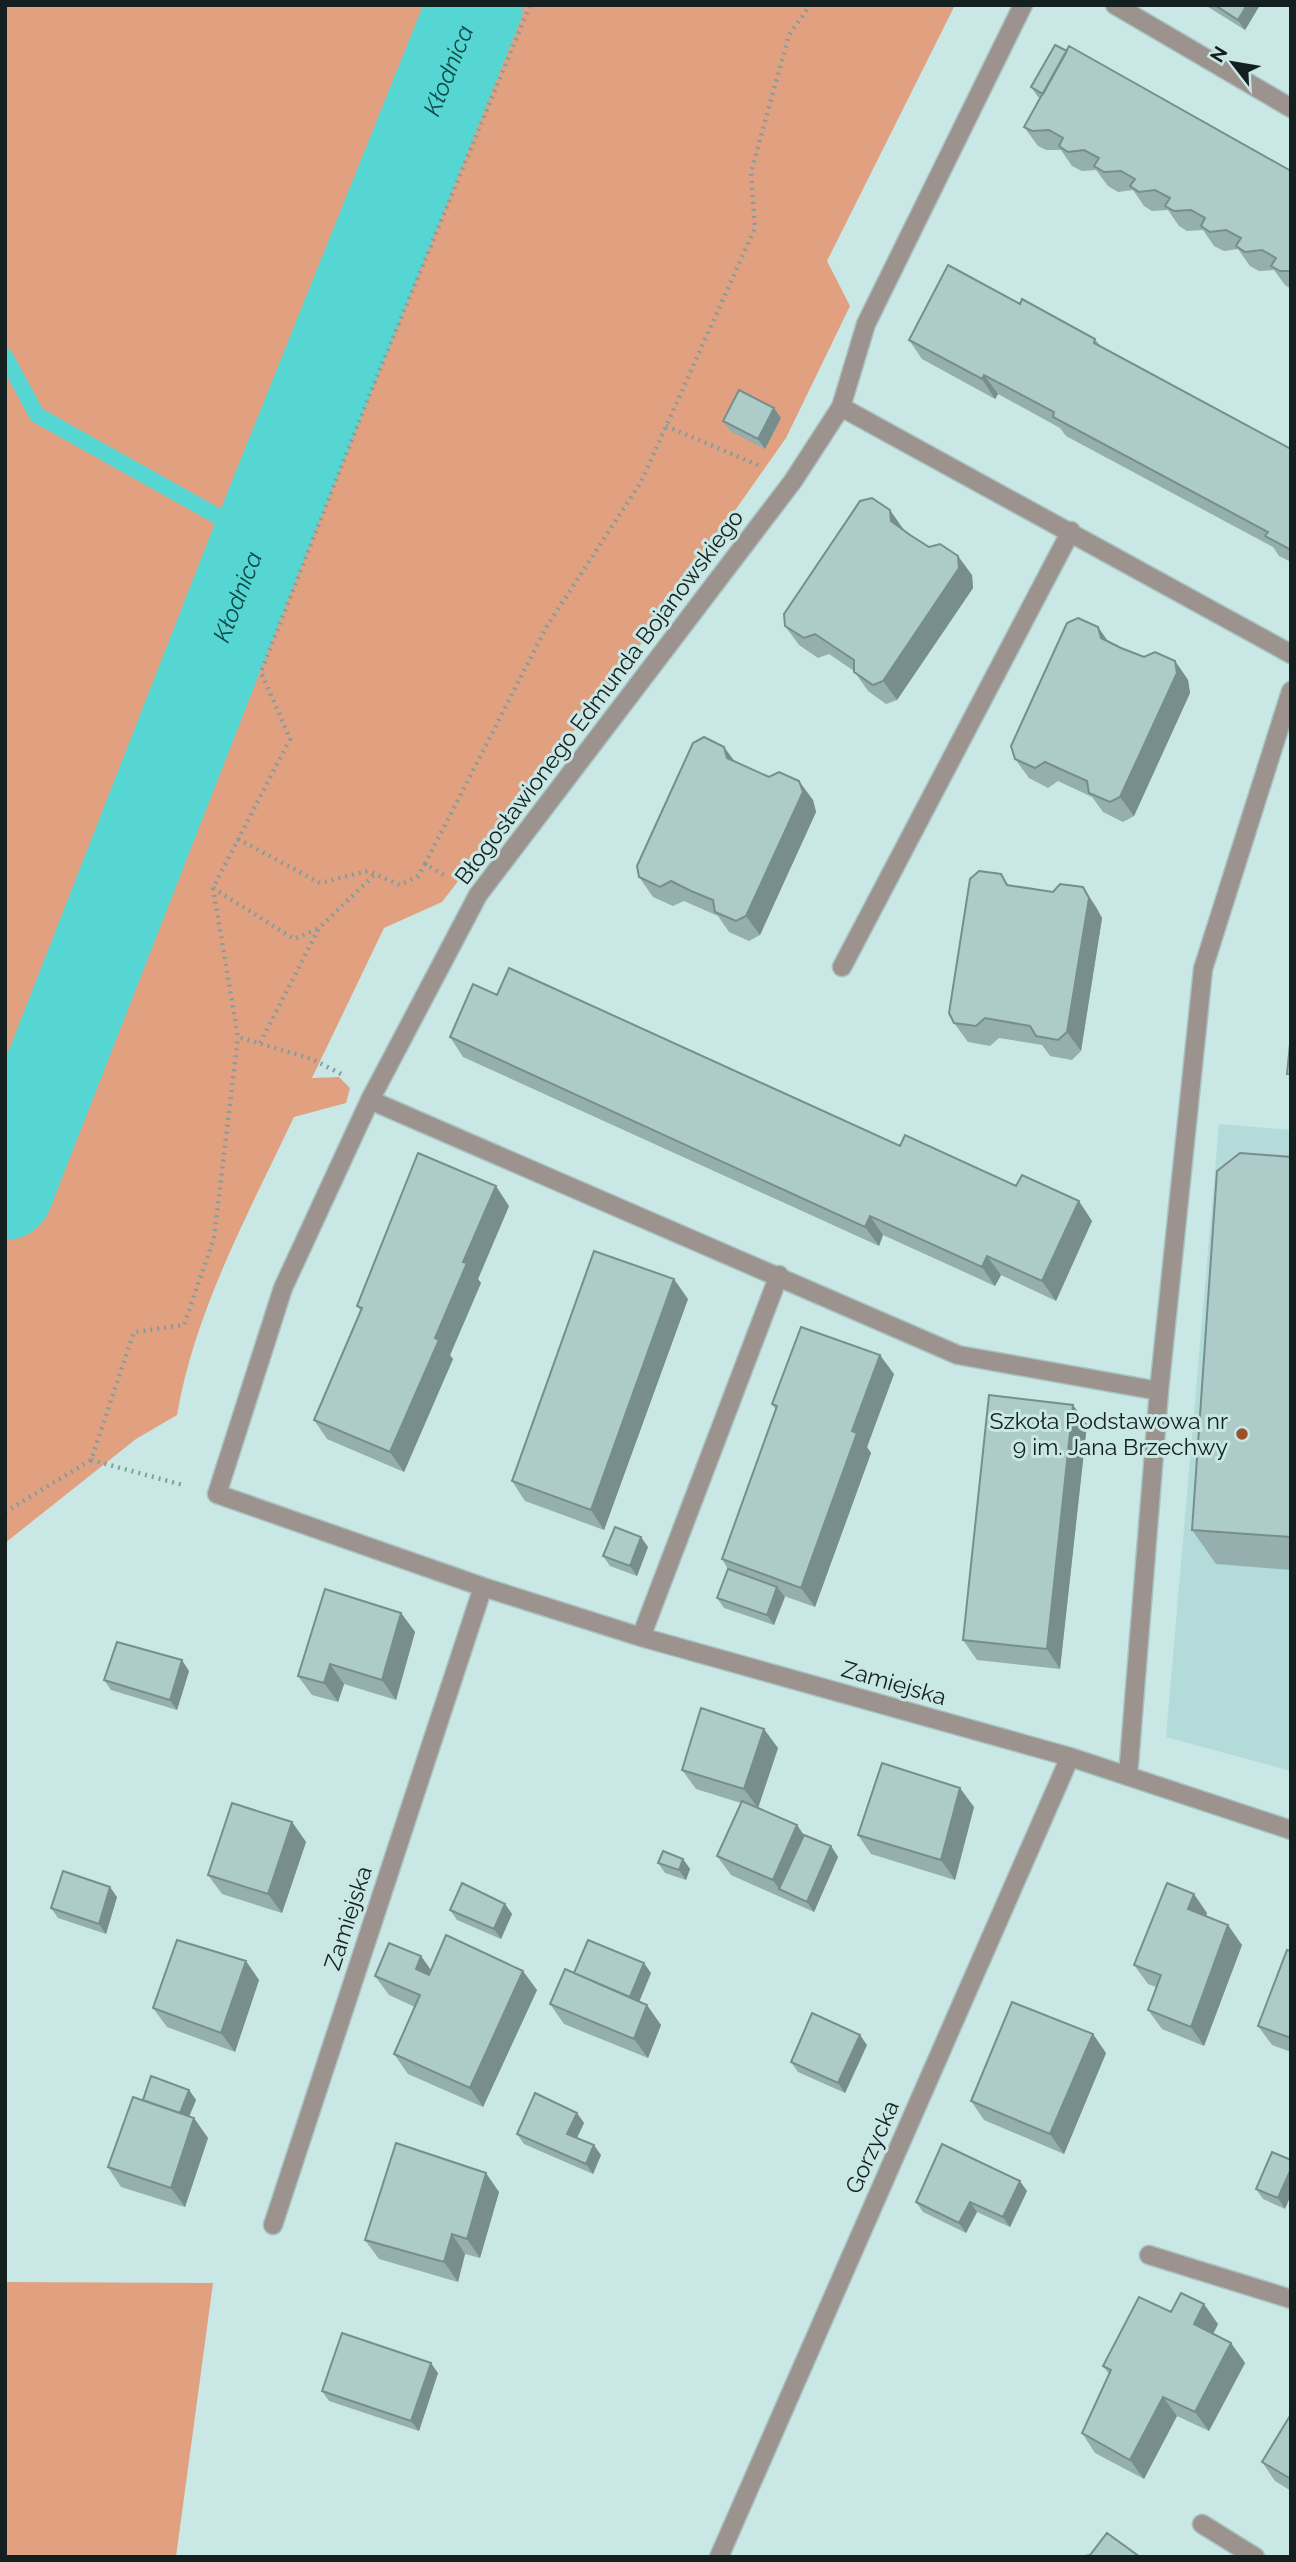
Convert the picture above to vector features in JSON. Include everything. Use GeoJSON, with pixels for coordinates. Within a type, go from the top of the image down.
{"type":"FeatureCollection","features":[{"type":"Feature","properties":{"kind":"street","name":"Błogosławionego Edmunda Bojanowskiego"},"geometry":{"type":"LineString","coordinates":[[217,1494],[284,1288],[373,1095],[478,895],[793,481],[841,407],[866,324],[1023,5]]}},
{"type":"Feature","properties":{"kind":"street"},"geometry":{"type":"LineString","coordinates":[[1115,5],[1291,108]]}},
{"type":"Feature","properties":{"kind":"street"},"geometry":{"type":"LineString","coordinates":[[841,407],[1291,654]]}},
{"type":"Feature","properties":{"kind":"street"},"geometry":{"type":"LineString","coordinates":[[842,967],[1071,531]]}},
{"type":"Feature","properties":{"kind":"street"},"geometry":{"type":"LineString","coordinates":[[1128,1776],[1159,1391],[1203,969],[1291,691]]}},
{"type":"Feature","properties":{"kind":"street"},"geometry":{"type":"LineString","coordinates":[[373,1095],[958,1355],[1159,1391]]}},
{"type":"Feature","properties":{"kind":"street"},"geometry":{"type":"LineString","coordinates":[[641,1637],[779,1275]]}},
{"type":"Feature","properties":{"kind":"street","name":"Zamiejska"},"geometry":{"type":"LineString","coordinates":[[217,1494],[483,1587],[641,1637],[1070,1758],[1291,1829]]}},
{"type":"Feature","properties":{"kind":"street","name":"Zamiejska"},"geometry":{"type":"LineString","coordinates":[[273,2225],[483,1587]]}},
{"type":"Feature","properties":{"kind":"street","name":"Gorzycka"},"geometry":{"type":"LineString","coordinates":[[719,2557],[1070,1758]]}},
{"type":"Feature","properties":{"kind":"street"},"geometry":{"type":"LineString","coordinates":[[1149,2255],[1291,2299]]}},
{"type":"Feature","properties":{"kind":"street"},"geometry":{"type":"LineString","coordinates":[[1202,2524],[1255,2557]]}},
{"type":"Feature","properties":{"kind":"path"},"geometry":{"type":"LineString","coordinates":[[5,1512],[91,1460],[134,1332],[184,1325],[214,1238],[238,1037],[213,888],[290,739],[261,672],[369,396],[530,5]]}},
{"type":"Feature","properties":{"kind":"path"},"geometry":{"type":"LineString","coordinates":[[238,839],[320,883],[368,871],[400,885],[418,876],[547,626],[641,482],[755,228],[751,172],[789,35],[810,5]]}},
{"type":"Feature","properties":{"kind":"path"},"geometry":{"type":"LineString","coordinates":[[666,426],[793,481]]}},
{"type":"Feature","properties":{"kind":"path"},"geometry":{"type":"LineString","coordinates":[[425,864],[478,895]]}},
{"type":"Feature","properties":{"kind":"path"},"geometry":{"type":"LineString","coordinates":[[260,1044],[319,928],[374,875]]}},
{"type":"Feature","properties":{"kind":"path"},"geometry":{"type":"LineString","coordinates":[[213,888],[294,939],[319,928]]}},
{"type":"Feature","properties":{"kind":"path"},"geometry":{"type":"LineString","coordinates":[[238,1037],[312,1059],[373,1095]]}},
{"type":"Feature","properties":{"kind":"path"},"geometry":{"type":"LineString","coordinates":[[91,1460],[217,1494]]}},
{"type":"Feature","properties":{"kind":"shaded area"},"geometry":{"type":"Polygon","coordinates":[[[5,5],[455,5],[260,494],[235,570],[5,1157],[5,5]]]}},
{"type":"Feature","properties":{"kind":"shaded area"},"geometry":{"type":"Polygon","coordinates":[[[485,5],[955,5],[827,261],[850,306],[786,438],[638,648],[442,902],[384,928],[312,1078],[339,1077],[350,1088],[346,1103],[294,1117],[225,1262],[210,1300],[185,1376],[177,1415],[136,1439],[5,1543],[5,1222],[269,545],[485,5]]]}},
{"type":"Feature","properties":{"kind":"shaded area","name":"Szkoła Podstawowa nr 9 im. Jana Brzechwy"},"geometry":{"type":"Polygon","coordinates":[[[1219,1124],[1291,1130],[1291,1771],[1166,1737],[1219,1124]]]}},
{"type":"Feature","properties":{"kind":"shaded area"},"geometry":{"type":"Polygon","coordinates":[[[5,2282],[213,2283],[176,2557],[5,2557],[5,2282]]]}},
{"type":"Feature","properties":{"kind":"building"},"geometry":{"type":"Polygon","coordinates":[[[1215,5],[1247,5],[1238,20],[1215,5]]]}},
{"type":"Feature","properties":{"kind":"building"},"geometry":{"type":"Polygon","coordinates":[[[1055,45],[1067,51],[1043,94],[1031,87],[1055,45]]]}},
{"type":"Feature","properties":{"kind":"building"},"geometry":{"type":"Polygon","coordinates":[[[1069,46],[1291,171],[1291,271],[1280,271],[1271,266],[1276,258],[1262,250],[1245,252],[1236,246],[1241,238],[1226,230],[1210,232],[1201,226],[1205,218],[1191,210],[1174,211],[1165,206],[1170,198],[1155,190],[1139,192],[1130,186],[1135,179],[1121,171],[1104,172],[1094,166],[1099,158],[1084,150],[1068,152],[1059,146],[1063,138],[1049,130],[1032,131],[1024,127],[1069,46]]]}},
{"type":"Feature","properties":{"kind":"building"},"geometry":{"type":"Polygon","coordinates":[[[948,265],[1020,304],[1022,299],[1095,339],[1094,343],[1291,449],[1291,550],[1265,536],[1268,532],[1053,417],[1054,412],[984,375],[982,379],[909,340],[948,265]]]}},
{"type":"Feature","properties":{"kind":"building"},"geometry":{"type":"Polygon","coordinates":[[[739,390],[774,408],[758,439],[723,421],[739,390]]]}},
{"type":"Feature","properties":{"kind":"building"},"geometry":{"type":"Polygon","coordinates":[[[872,498],[890,510],[891,521],[910,535],[929,547],[940,544],[958,556],[959,568],[883,681],[873,685],[854,672],[854,660],[815,634],[804,638],[785,626],[784,614],[860,501],[872,498]]]}},
{"type":"Feature","properties":{"kind":"building"},"geometry":{"type":"Polygon","coordinates":[[[1078,618],[1098,627],[1101,638],[1121,648],[1144,657],[1155,652],[1175,661],[1177,673],[1120,797],[1110,802],[1089,793],[1087,781],[1045,762],[1035,768],[1015,759],[1011,746],[1067,623],[1078,618]]]}},
{"type":"Feature","properties":{"kind":"building"},"geometry":{"type":"Polygon","coordinates":[[[704,737],[724,747],[727,758],[769,777],[779,772],[799,781],[803,792],[746,916],[736,921],[715,912],[713,900],[671,881],[660,887],[639,877],[637,866],[693,743],[704,737]]]}},
{"type":"Feature","properties":{"kind":"building"},"geometry":{"type":"Polygon","coordinates":[[[979,871],[1001,874],[1007,885],[1053,892],[1060,884],[1083,887],[1089,898],[1067,1032],[1058,1040],[1036,1036],[1030,1026],[985,1018],[976,1026],[954,1023],[949,1013],[970,879],[979,871]]]}},
{"type":"Feature","properties":{"kind":"building"},"geometry":{"type":"Polygon","coordinates":[[[509,968],[900,1146],[905,1135],[1016,1186],[1022,1175],[1079,1201],[1042,1281],[987,1256],[982,1267],[870,1216],[865,1227],[450,1037],[473,984],[497,995],[509,968]]]}},
{"type":"Feature","properties":{"kind":"building"},"geometry":{"type":"Polygon","coordinates":[[[1291,1034],[1291,1074],[1287,1074],[1291,1034]]]}},
{"type":"Feature","properties":{"kind":"building"},"geometry":{"type":"Polygon","coordinates":[[[418,1153],[496,1186],[463,1262],[467,1263],[435,1338],[439,1340],[390,1452],[314,1420],[362,1308],[357,1306],[418,1153]]]}},
{"type":"Feature","properties":{"kind":"building"},"geometry":{"type":"Polygon","coordinates":[[[1240,1153],[1291,1157],[1291,1537],[1192,1530],[1217,1171],[1240,1153]]]}},
{"type":"Feature","properties":{"kind":"building"},"geometry":{"type":"Polygon","coordinates":[[[594,1251],[674,1279],[591,1510],[512,1481],[594,1251]]]}},
{"type":"Feature","properties":{"kind":"building"},"geometry":{"type":"Polygon","coordinates":[[[801,1327],[880,1355],[852,1431],[857,1433],[801,1588],[722,1559],[777,1406],[772,1404],[801,1327]]]}},
{"type":"Feature","properties":{"kind":"building"},"geometry":{"type":"Polygon","coordinates":[[[989,1395],[1073,1405],[1047,1649],[963,1640],[989,1395]]]}},
{"type":"Feature","properties":{"kind":"building"},"geometry":{"type":"Polygon","coordinates":[[[615,1527],[641,1537],[630,1566],[603,1556],[615,1527]]]}},
{"type":"Feature","properties":{"kind":"building"},"geometry":{"type":"Polygon","coordinates":[[[728,1569],[777,1587],[767,1615],[717,1598],[728,1569]]]}},
{"type":"Feature","properties":{"kind":"building"},"geometry":{"type":"Polygon","coordinates":[[[325,1589],[401,1613],[382,1680],[330,1664],[324,1683],[298,1676],[325,1589]]]}},
{"type":"Feature","properties":{"kind":"building"},"geometry":{"type":"Polygon","coordinates":[[[117,1642],[182,1660],[170,1700],[104,1680],[117,1642]]]}},
{"type":"Feature","properties":{"kind":"building"},"geometry":{"type":"Polygon","coordinates":[[[701,1708],[764,1729],[744,1789],[682,1770],[701,1708]]]}},
{"type":"Feature","properties":{"kind":"building"},"geometry":{"type":"Polygon","coordinates":[[[882,1763],[960,1788],[941,1860],[858,1835],[882,1763]]]}},
{"type":"Feature","properties":{"kind":"building"},"geometry":{"type":"Polygon","coordinates":[[[742,1801],[797,1825],[773,1880],[717,1856],[742,1801]]]}},
{"type":"Feature","properties":{"kind":"building"},"geometry":{"type":"Polygon","coordinates":[[[232,1803],[292,1822],[268,1894],[208,1875],[232,1803]]]}},
{"type":"Feature","properties":{"kind":"building"},"geometry":{"type":"Polygon","coordinates":[[[804,1835],[831,1846],[807,1902],[779,1889],[804,1835]]]}},
{"type":"Feature","properties":{"kind":"building"},"geometry":{"type":"Polygon","coordinates":[[[663,1851],[683,1859],[679,1870],[658,1863],[663,1851]]]}},
{"type":"Feature","properties":{"kind":"building"},"geometry":{"type":"Polygon","coordinates":[[[63,1871],[110,1887],[99,1924],[51,1908],[63,1871]]]}},
{"type":"Feature","properties":{"kind":"building"},"geometry":{"type":"Polygon","coordinates":[[[462,1883],[505,1904],[494,1929],[450,1910],[462,1883]]]}},
{"type":"Feature","properties":{"kind":"building"},"geometry":{"type":"Polygon","coordinates":[[[1167,1883],[1194,1894],[1188,1909],[1228,1925],[1191,2027],[1148,2010],[1161,1975],[1134,1965],[1167,1883]]]}},
{"type":"Feature","properties":{"kind":"building"},"geometry":{"type":"Polygon","coordinates":[[[446,1935],[523,1971],[470,2088],[394,2054],[420,1995],[375,1976],[389,1943],[421,1956],[416,1969],[429,1975],[446,1935]]]}},
{"type":"Feature","properties":{"kind":"building"},"geometry":{"type":"Polygon","coordinates":[[[177,1940],[246,1961],[221,2033],[153,2008],[177,1940]]]}},
{"type":"Feature","properties":{"kind":"building"},"geometry":{"type":"Polygon","coordinates":[[[588,1940],[644,1963],[630,1997],[574,1973],[588,1940]]]}},
{"type":"Feature","properties":{"kind":"building"},"geometry":{"type":"Polygon","coordinates":[[[1287,1950],[1291,1951],[1291,2038],[1258,2026],[1287,1950]]]}},
{"type":"Feature","properties":{"kind":"building"},"geometry":{"type":"Polygon","coordinates":[[[565,1969],[647,2005],[634,2039],[550,2004],[565,1969]]]}},
{"type":"Feature","properties":{"kind":"building"},"geometry":{"type":"Polygon","coordinates":[[[1012,2002],[1093,2034],[1050,2134],[971,2101],[1012,2002]]]}},
{"type":"Feature","properties":{"kind":"building"},"geometry":{"type":"Polygon","coordinates":[[[812,2013],[860,2035],[838,2083],[791,2062],[812,2013]]]}},
{"type":"Feature","properties":{"kind":"building"},"geometry":{"type":"Polygon","coordinates":[[[151,2076],[189,2090],[180,2113],[143,2100],[151,2076]]]}},
{"type":"Feature","properties":{"kind":"building"},"geometry":{"type":"Polygon","coordinates":[[[535,2093],[577,2113],[567,2134],[594,2145],[586,2164],[517,2134],[535,2093]]]}},
{"type":"Feature","properties":{"kind":"building"},"geometry":{"type":"Polygon","coordinates":[[[133,2097],[194,2118],[171,2188],[108,2167],[133,2097]]]}},
{"type":"Feature","properties":{"kind":"building"},"geometry":{"type":"Polygon","coordinates":[[[396,2143],[486,2173],[467,2239],[452,2234],[444,2262],[365,2240],[396,2143]]]}},
{"type":"Feature","properties":{"kind":"building"},"geometry":{"type":"Polygon","coordinates":[[[942,2144],[1020,2181],[1003,2217],[970,2202],[959,2223],[916,2202],[942,2144]]]}},
{"type":"Feature","properties":{"kind":"building"},"geometry":{"type":"Polygon","coordinates":[[[1272,2152],[1291,2160],[1291,2169],[1278,2198],[1256,2189],[1272,2152]]]}},
{"type":"Feature","properties":{"kind":"building"},"geometry":{"type":"Polygon","coordinates":[[[1181,2293],[1204,2304],[1194,2324],[1231,2343],[1195,2412],[1163,2397],[1130,2460],[1082,2433],[1111,2370],[1103,2366],[1139,2297],[1171,2312],[1181,2293]]]}},
{"type":"Feature","properties":{"kind":"building"},"geometry":{"type":"Polygon","coordinates":[[[342,2333],[431,2363],[411,2421],[322,2391],[342,2333]]]}},
{"type":"Feature","properties":{"kind":"building"},"geometry":{"type":"Polygon","coordinates":[[[1291,2414],[1291,2479],[1262,2462],[1291,2414]]]}},
{"type":"Feature","properties":{"kind":"building"},"geometry":{"type":"Polygon","coordinates":[[[1107,2533],[1140,2557],[1080,2557],[1090,2555],[1107,2533]]]}},
{"type":"Feature","properties":{"kind":"waterway","name":"Kłodnica"},"geometry":{"type":"LineString","coordinates":[[5,1192],[260,540],[475,5]]}},
{"type":"Feature","properties":{"kind":"waterway"},"geometry":{"type":"LineString","coordinates":[[5,356],[37,415],[260,540]]}},
{"type":"Feature","properties":{"kind":"waterway"},"geometry":{"type":"LineString","coordinates":[[89,976],[113,986]]}},
{"type":"Feature","properties":{"kind":"place","name":"Szkoła Podstawowa nr 9 im. Jana Brzechwy"},"geometry":{"type":"Point","coordinates":[1242,1434]}}]}
